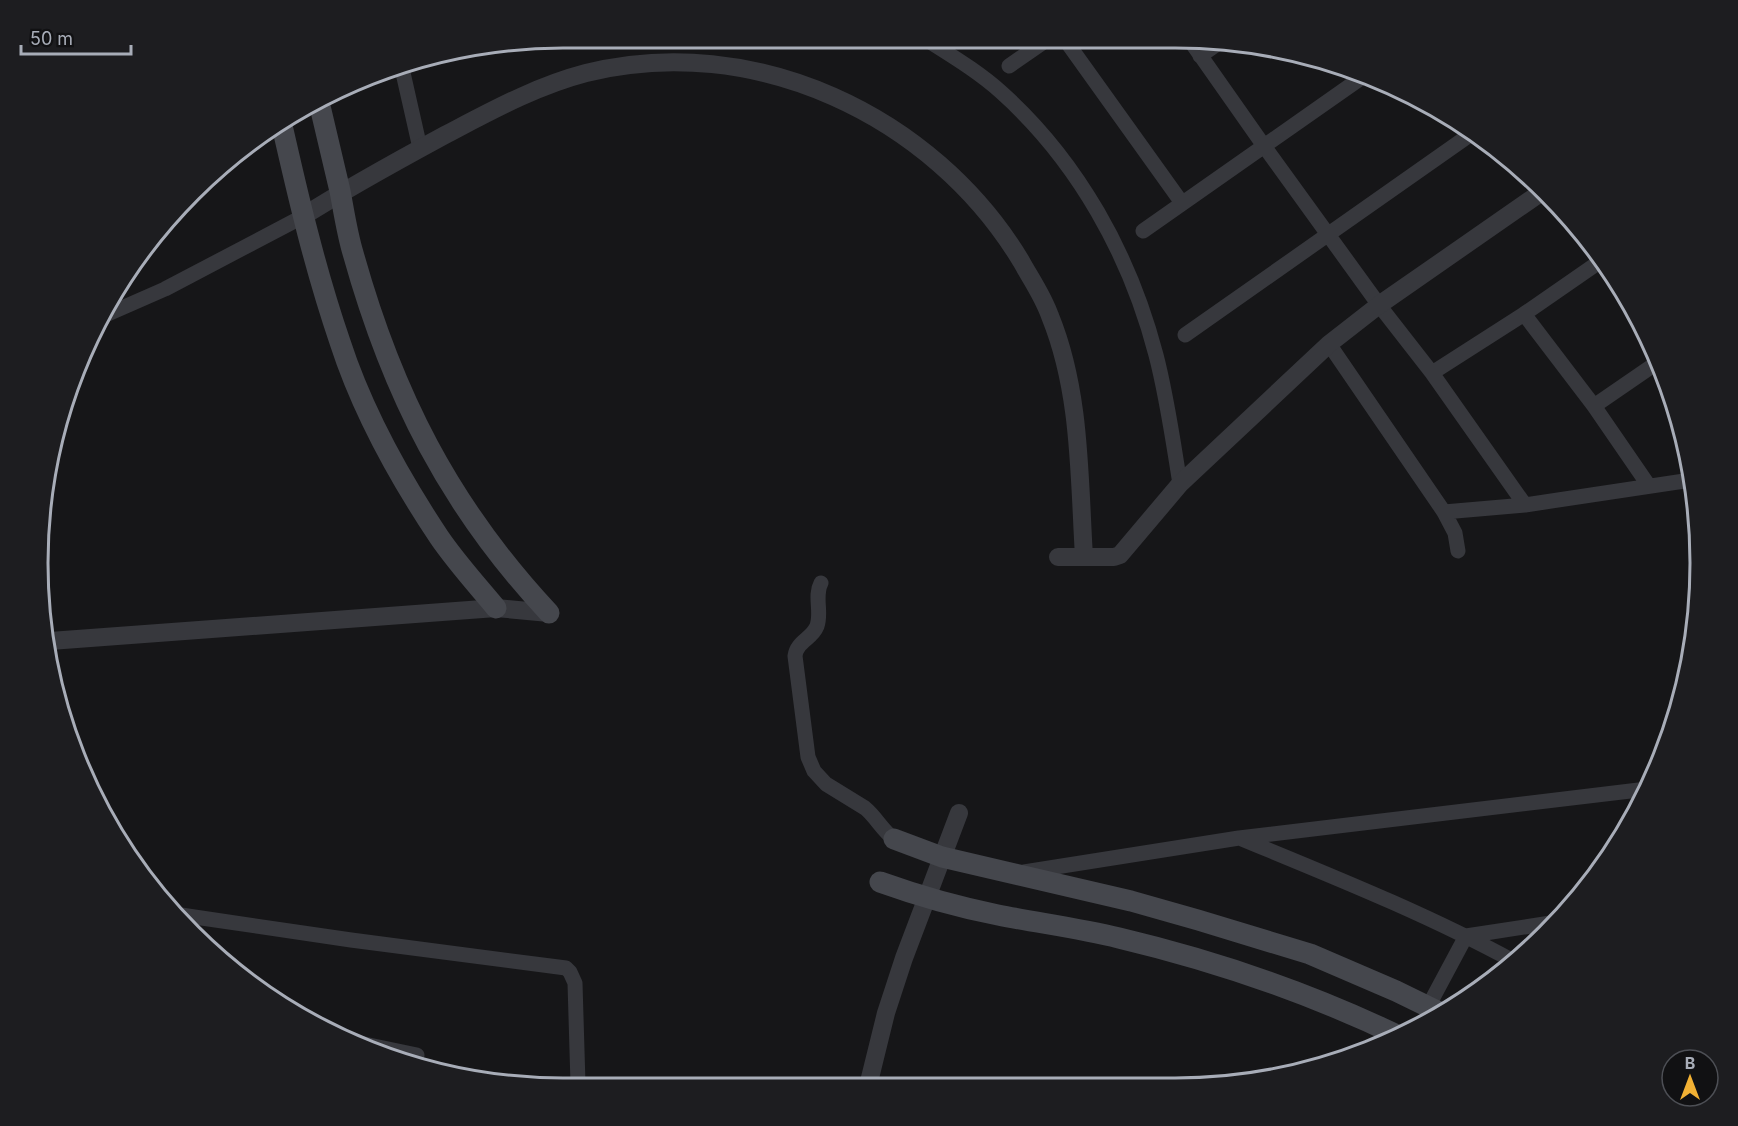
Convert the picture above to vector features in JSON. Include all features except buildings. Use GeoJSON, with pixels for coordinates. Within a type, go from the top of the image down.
{"type":"FeatureCollection","features":[{"type":"Feature","properties":{"kind":"main road"},"geometry":{"type":"LineString","coordinates":[[321,108],[352,251],[395,378],[419,430],[443,473],[489,542],[549,613]]}},
{"type":"Feature","properties":{"kind":"main road"},"geometry":{"type":"LineString","coordinates":[[283,131],[302,217],[340,344],[383,441],[402,478],[440,538],[496,608]]}},
{"type":"Feature","properties":{"kind":"main road"},"geometry":{"type":"LineString","coordinates":[[894,839],[942,857],[1131,901],[1279,944],[1310,954],[1433,1009]]}},
{"type":"Feature","properties":{"kind":"main road"},"geometry":{"type":"LineString","coordinates":[[880,882],[926,898],[997,915],[1116,937],[1243,972],[1291,988],[1389,1031]]}},
{"type":"Feature","properties":{"kind":"street"},"geometry":{"type":"LineString","coordinates":[[939,48],[986,81],[1015,105],[1047,140],[1095,206],[1126,267],[1149,331],[1161,376],[1180,484]]}},
{"type":"Feature","properties":{"kind":"street"},"geometry":{"type":"LineString","coordinates":[[1009,66],[1035,48]]}},
{"type":"Feature","properties":{"kind":"street"},"geometry":{"type":"LineString","coordinates":[[1071,48],[1182,203]]}},
{"type":"Feature","properties":{"kind":"street"},"geometry":{"type":"LineString","coordinates":[[1195,49],[1379,305],[1432,373],[1525,505]]}},
{"type":"Feature","properties":{"kind":"street"},"geometry":{"type":"LineString","coordinates":[[1200,56],[1210,49]]}},
{"type":"Feature","properties":{"kind":"street"},"geometry":{"type":"LineString","coordinates":[[113,312],[165,289],[302,217],[340,193],[502,104],[571,77],[617,67],[675,63],[722,66],[811,86],[893,128],[945,168],[989,215],[1017,255],[1048,310],[1065,362],[1073,404],[1084,557]]}},
{"type":"Feature","properties":{"kind":"street"},"geometry":{"type":"LineString","coordinates":[[403,73],[420,148]]}},
{"type":"Feature","properties":{"kind":"street"},"geometry":{"type":"LineString","coordinates":[[1143,231],[1357,81]]}},
{"type":"Feature","properties":{"kind":"street"},"geometry":{"type":"LineString","coordinates":[[1185,335],[1465,138]]}},
{"type":"Feature","properties":{"kind":"street"},"geometry":{"type":"LineString","coordinates":[[1058,557],[1114,557],[1120,555],[1180,484],[1329,344],[1379,305],[1536,196]]}},
{"type":"Feature","properties":{"kind":"street"},"geometry":{"type":"LineString","coordinates":[[1432,373],[1595,265]]}},
{"type":"Feature","properties":{"kind":"street"},"geometry":{"type":"LineString","coordinates":[[1524,314],[1594,406],[1649,486]]}},
{"type":"Feature","properties":{"kind":"street"},"geometry":{"type":"LineString","coordinates":[[1329,344],[1444,512],[1455,533],[1458,551]]}},
{"type":"Feature","properties":{"kind":"street"},"geometry":{"type":"LineString","coordinates":[[1594,406],[1651,367]]}},
{"type":"Feature","properties":{"kind":"street"},"geometry":{"type":"LineString","coordinates":[[1444,512],[1525,505],[1683,481]]}},
{"type":"Feature","properties":{"kind":"street"},"geometry":{"type":"LineString","coordinates":[[821,583],[818,589],[818,623],[812,634],[798,645],[795,656],[808,757],[819,778],[859,803],[871,813],[882,830],[894,839]]}},
{"type":"Feature","properties":{"kind":"street"},"geometry":{"type":"LineString","coordinates":[[54,641],[496,608],[549,613]]}},
{"type":"Feature","properties":{"kind":"street"},"geometry":{"type":"LineString","coordinates":[[1012,874],[1239,838],[1637,790]]}},
{"type":"Feature","properties":{"kind":"street"},"geometry":{"type":"LineString","coordinates":[[870,1078],[886,1014],[926,898],[959,813]]}},
{"type":"Feature","properties":{"kind":"street"},"geometry":{"type":"LineString","coordinates":[[1239,838],[1343,881],[1466,936],[1506,957]]}},
{"type":"Feature","properties":{"kind":"street"},"geometry":{"type":"LineString","coordinates":[[189,916],[566,968],[575,983],[578,1078]]}},
{"type":"Feature","properties":{"kind":"street"},"geometry":{"type":"LineString","coordinates":[[1466,936],[1542,924]]}},
{"type":"Feature","properties":{"kind":"street"},"geometry":{"type":"LineString","coordinates":[[1436,1007],[1466,936]]}},
{"type":"Feature","properties":{"kind":"street"},"geometry":{"type":"LineString","coordinates":[[408,1054],[417,1055]]}}]}
